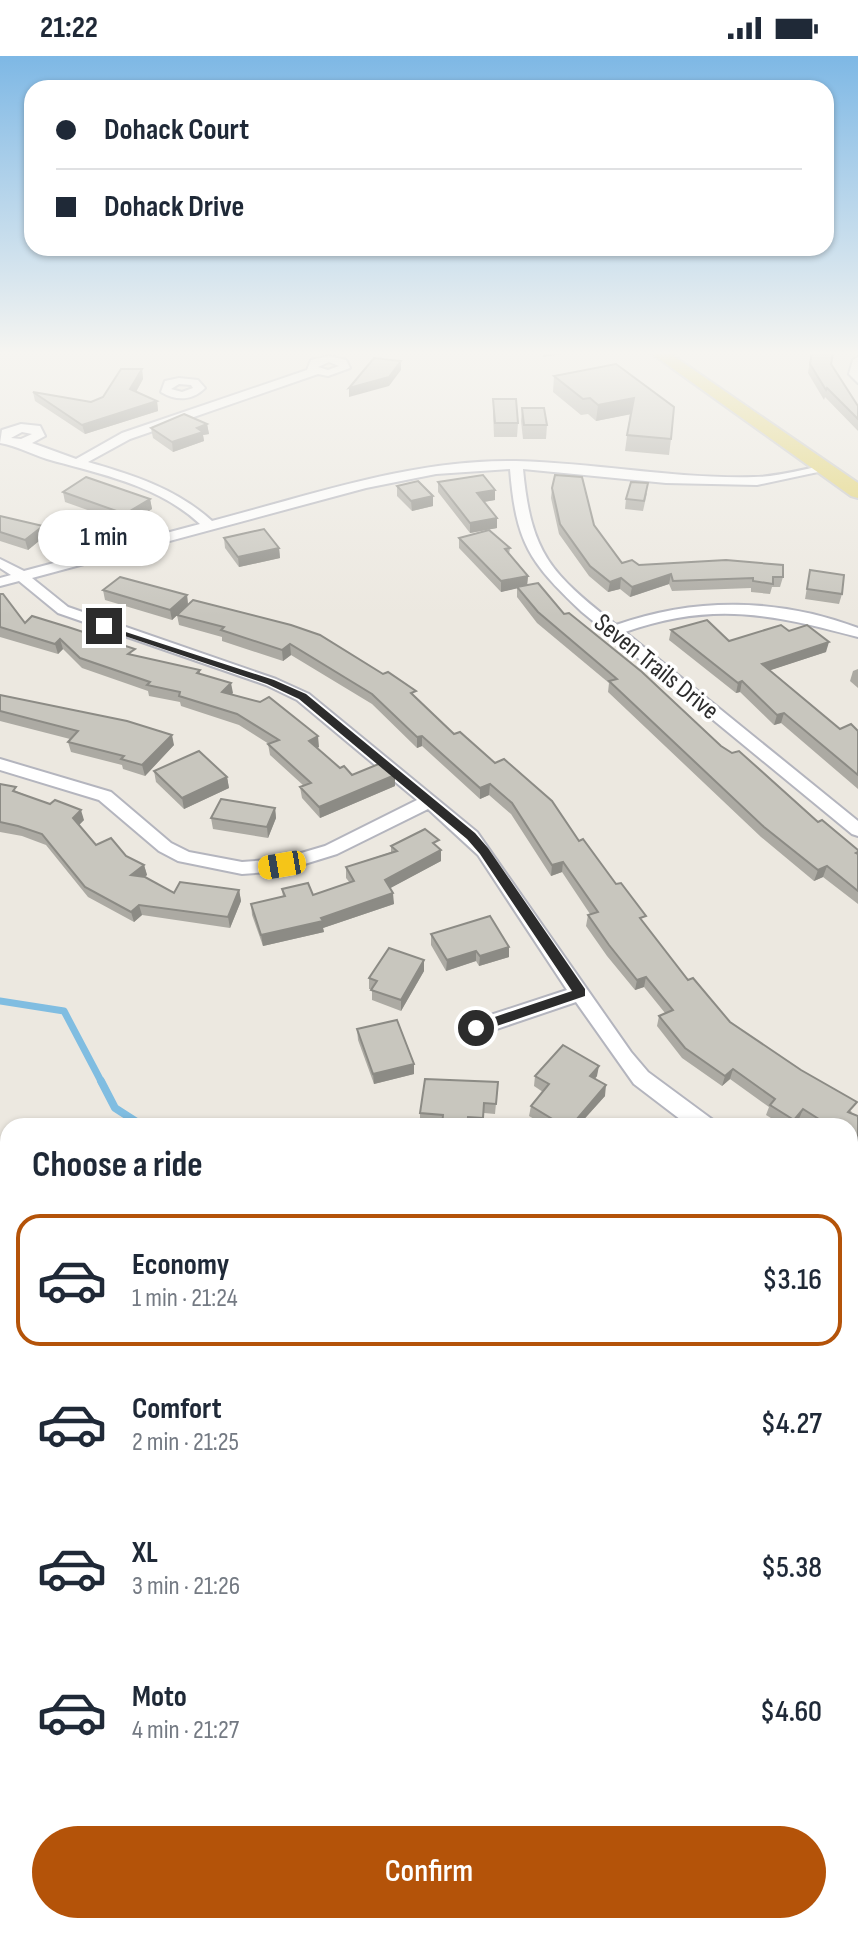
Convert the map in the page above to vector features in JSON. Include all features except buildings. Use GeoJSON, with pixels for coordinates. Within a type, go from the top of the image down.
{"type":"FeatureCollection","features":[{"type":"Feature","properties":{"kind":"main road"},"geometry":{"type":"LineString","coordinates":[[785,441],[858,492]]}},
{"type":"Feature","properties":{"kind":"street"},"geometry":{"type":"LineString","coordinates":[[76,464],[118,441]]}},
{"type":"Feature","properties":{"kind":"street"},"geometry":{"type":"LineString","coordinates":[[22,443],[30,449],[171,495],[192,508],[211,527]]}},
{"type":"Feature","properties":{"kind":"street"},"geometry":{"type":"LineString","coordinates":[[0,582],[405,475],[451,468],[516,465],[666,479],[769,480],[821,466]]}},
{"type":"Feature","properties":{"kind":"street","name":"Seven Trails Drive"},"geometry":{"type":"LineString","coordinates":[[516,465],[519,510],[535,557],[553,577],[614,631],[858,830]]}},
{"type":"Feature","properties":{"kind":"street"},"geometry":{"type":"LineString","coordinates":[[0,563],[14,569],[45,601],[63,610],[294,692],[313,703],[453,819],[484,851],[624,1058],[641,1078],[694,1118]]}},
{"type":"Feature","properties":{"kind":"street"},"geometry":{"type":"LineString","coordinates":[[614,631],[667,614],[705,609],[812,619],[858,633]]}},
{"type":"Feature","properties":{"kind":"street"},"geometry":{"type":"LineString","coordinates":[[0,764],[105,796],[151,837],[184,857],[242,868],[282,865],[331,850],[430,801]]}},
{"type":"Feature","properties":{"kind":"street"},"geometry":{"type":"LineString","coordinates":[[476,1028],[580,993]]}},
{"type":"Feature","properties":{"kind":"waterway"},"geometry":{"type":"LineString","coordinates":[[0,1001],[64,1011],[102,1083]]}},
{"type":"Feature","properties":{"kind":"waterway"},"geometry":{"type":"LineString","coordinates":[[101,1081],[115,1108],[131,1118]]}},
{"type":"Feature","properties":{"kind":"route"},"geometry":{"type":"LineString","coordinates":[[104,626],[271,682],[303,697],[471,836],[580,993],[476,1028]]}}]}
